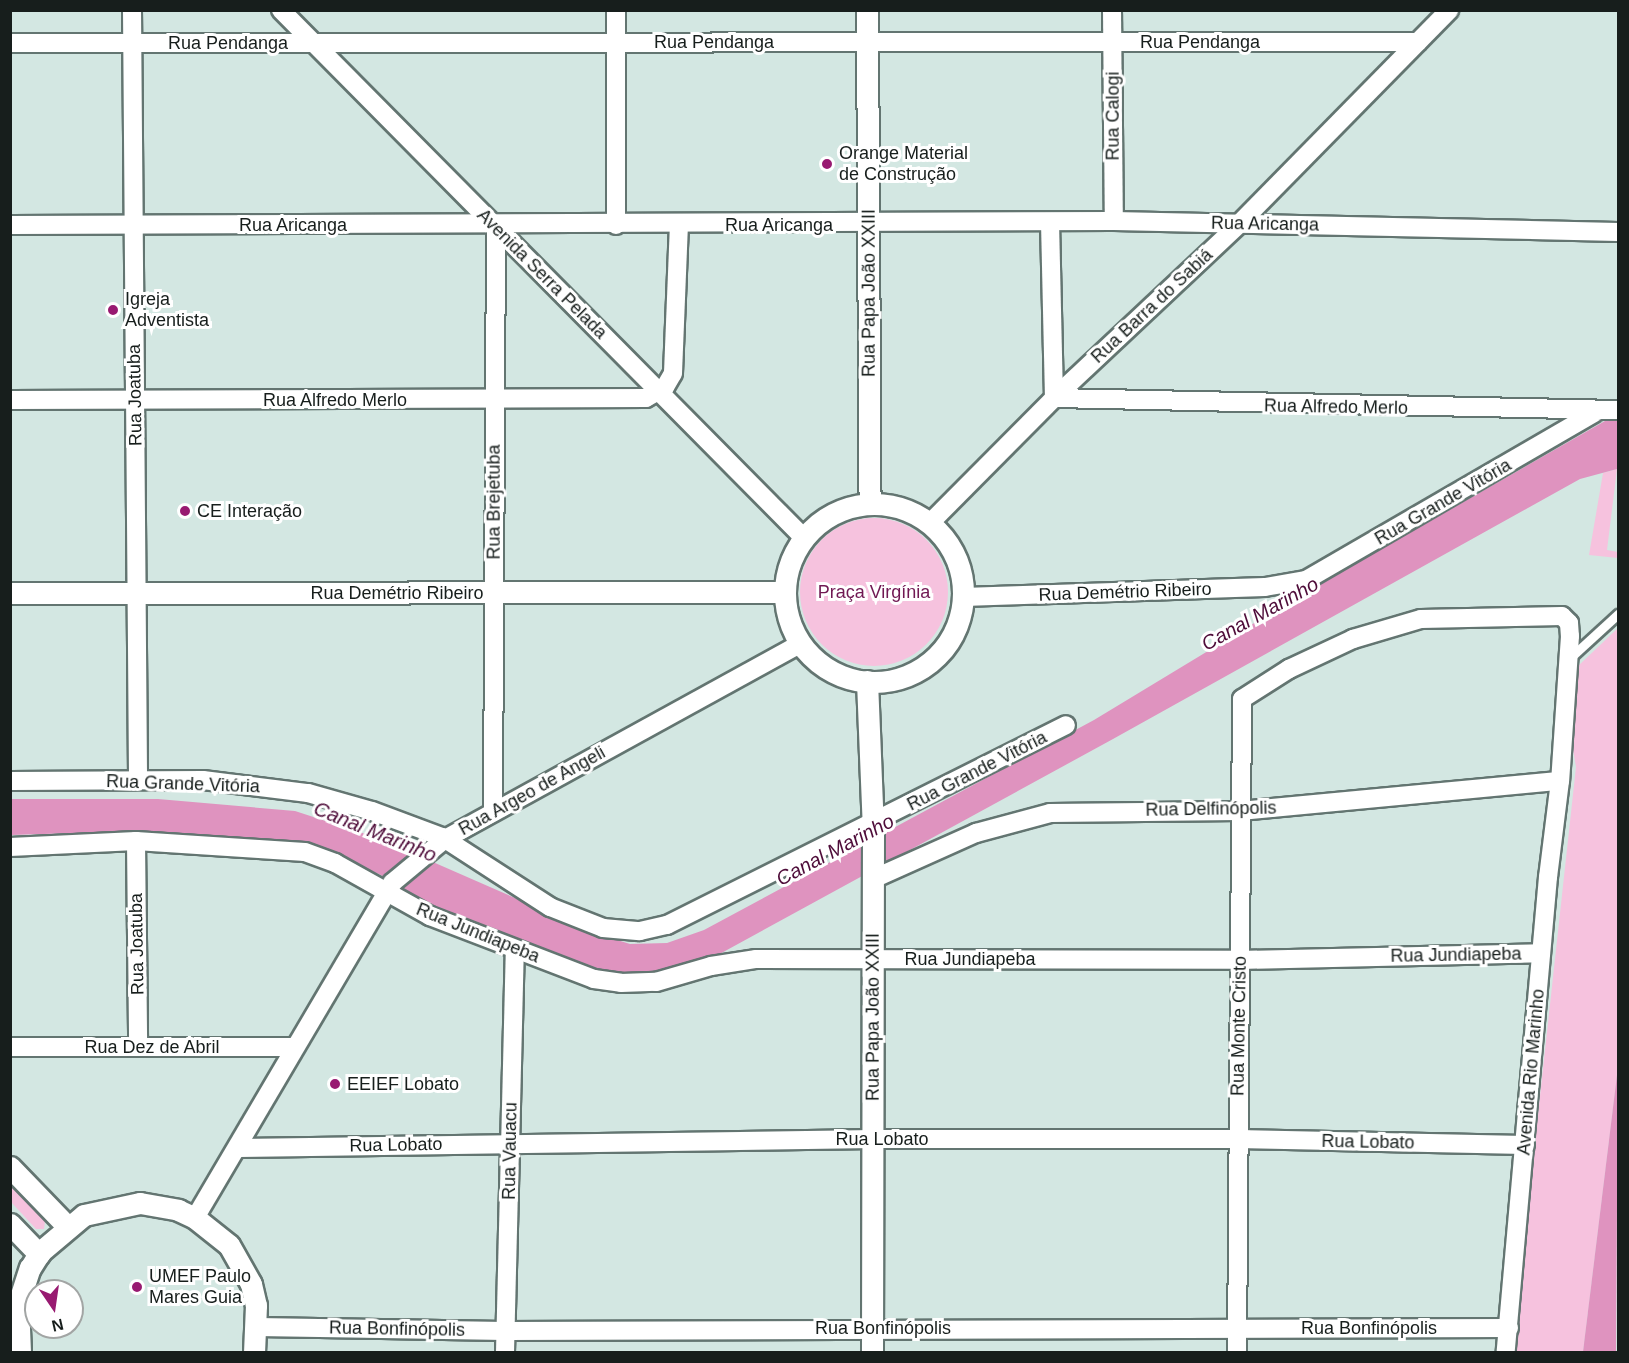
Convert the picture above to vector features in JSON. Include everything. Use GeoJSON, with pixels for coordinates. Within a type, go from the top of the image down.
{"type":"FeatureCollection","features":[{"type":"Feature","properties":{"kind":"street","name":"Rua Joatuba"},"geometry":{"type":"LineString","coordinates":[[132,10],[138,780]]}},
{"type":"Feature","properties":{"kind":"street","name":"Avenida Serra Pelada"},"geometry":{"type":"LineString","coordinates":[[281,10],[804,538]]}},
{"type":"Feature","properties":{"kind":"street"},"geometry":{"type":"LineString","coordinates":[[616,10],[616,225]]}},
{"type":"Feature","properties":{"kind":"street","name":"Rua Papa João XXIII"},"geometry":{"type":"LineString","coordinates":[[867,10],[870,503]]}},
{"type":"Feature","properties":{"kind":"street","name":"Rua Calogi"},"geometry":{"type":"LineString","coordinates":[[1112,10],[1114,221]]}},
{"type":"Feature","properties":{"kind":"street","name":"Rua Barra do Sabiá"},"geometry":{"type":"LineString","coordinates":[[930,523],[1054,398],[1239,224],[1449,10]]}},
{"type":"Feature","properties":{"kind":"street","name":"Rua Pendanga"},"geometry":{"type":"LineString","coordinates":[[10,43],[1418,42]]}},
{"type":"Feature","properties":{"kind":"street","name":"Rua Aricanga"},"geometry":{"type":"LineString","coordinates":[[10,225],[868,225],[1114,221],[1618,232]]}},
{"type":"Feature","properties":{"kind":"street"},"geometry":{"type":"LineString","coordinates":[[1050,222],[1054,398]]}},
{"type":"Feature","properties":{"kind":"street"},"geometry":{"type":"LineString","coordinates":[[659,392],[673,372],[679,225]]}},
{"type":"Feature","properties":{"kind":"street","name":"Rua Brejetuba"},"geometry":{"type":"LineString","coordinates":[[493,812],[494,226]]}},
{"type":"Feature","properties":{"kind":"street","name":"Rua Alfredo Merlo"},"geometry":{"type":"LineString","coordinates":[[10,400],[639,398],[659,392]]}},
{"type":"Feature","properties":{"kind":"street","name":"Rua Alfredo Merlo"},"geometry":{"type":"LineString","coordinates":[[1054,398],[1596,412],[1618,410]]}},
{"type":"Feature","properties":{"kind":"street","name":"Rua Grande Vitória"},"geometry":{"type":"LineString","coordinates":[[1287,585],[1328,569],[1596,412]]}},
{"type":"Feature","properties":{"kind":"street"},"geometry":{"type":"LineString","coordinates":[[870,503],[902,507],[930,523],[955,556],[963,597],[955,628],[928,662],[899,677],[867,681],[830,670],[800,644],[788,619],[784,592],[788,568],[804,538],[833,514],[870,503]]}},
{"type":"Feature","properties":{"kind":"street","name":"Rua Demétrio Ribeiro"},"geometry":{"type":"LineString","coordinates":[[963,597],[1287,585]]}},
{"type":"Feature","properties":{"kind":"street","name":"Rua Demétrio Ribeiro"},"geometry":{"type":"LineString","coordinates":[[10,593],[784,592]]}},
{"type":"Feature","properties":{"kind":"street","name":"Avenida Rio Marinho"},"geometry":{"type":"LineString","coordinates":[[1242,699],[1290,669],[1353,639],[1422,619],[1562,616],[1570,628],[1560,781],[1506,1353]]}},
{"type":"Feature","properties":{"kind":"street","name":"Rua Argeo de Angeli"},"geometry":{"type":"LineString","coordinates":[[195,1218],[239,1148],[294,1047],[388,887],[428,850],[445,839],[800,644]]}},
{"type":"Feature","properties":{"kind":"street","name":"Rua Papa João XXIII"},"geometry":{"type":"LineString","coordinates":[[867,681],[873,829],[872,1353]]}},
{"type":"Feature","properties":{"kind":"street","name":"Rua Monte Cristo"},"geometry":{"type":"LineString","coordinates":[[1237,1353],[1242,699]]}},
{"type":"Feature","properties":{"kind":"street","name":"Rua Grande Vitória"},"geometry":{"type":"LineString","coordinates":[[10,781],[138,780],[238,783],[308,793],[372,811],[445,839],[550,907],[592,925],[626,932],[668,925],[873,829],[1066,725]]}},
{"type":"Feature","properties":{"kind":"street","name":"Rua Delfinópolis"},"geometry":{"type":"LineString","coordinates":[[873,875],[976,833],[1050,813],[1240,811],[1560,781]]}},
{"type":"Feature","properties":{"kind":"street","name":"Rua Joatuba"},"geometry":{"type":"LineString","coordinates":[[136,841],[138,1047]]}},
{"type":"Feature","properties":{"kind":"street"},"geometry":{"type":"LineString","coordinates":[[10,847],[136,841],[305,852],[388,887]]}},
{"type":"Feature","properties":{"kind":"street","name":"Rua Jundiapeba"},"geometry":{"type":"LineString","coordinates":[[388,887],[430,916],[594,979],[621,983],[656,982],[733,961],[872,958],[1240,960],[1542,953]]}},
{"type":"Feature","properties":{"kind":"street","name":"Rua Vauacu"},"geometry":{"type":"LineString","coordinates":[[505,1353],[515,950]]}},
{"type":"Feature","properties":{"kind":"street","name":"Rua Dez de Abril"},"geometry":{"type":"LineString","coordinates":[[10,1047],[294,1047]]}},
{"type":"Feature","properties":{"kind":"street","name":"Rua Lobato"},"geometry":{"type":"LineString","coordinates":[[239,1148],[874,1139],[1238,1139],[1526,1145]]}},
{"type":"Feature","properties":{"kind":"street"},"geometry":{"type":"LineString","coordinates":[[10,1167],[67,1226]]}},
{"type":"Feature","properties":{"kind":"street"},"geometry":{"type":"LineString","coordinates":[[20,1353],[13,1323],[23,1285],[39,1254],[67,1226],[84,1215],[121,1204],[159,1205],[195,1218],[221,1238],[242,1263],[254,1294],[257,1327],[254,1353]]}},
{"type":"Feature","properties":{"kind":"street"},"geometry":{"type":"LineString","coordinates":[[10,1224],[39,1254]]}},
{"type":"Feature","properties":{"kind":"street","name":"Rua Bonfinópolis"},"geometry":{"type":"LineString","coordinates":[[257,1327],[505,1331],[871,1328],[1509,1328]]}},
{"type":"Feature","properties":{"kind":"lane"},"geometry":{"type":"LineString","coordinates":[[1569,658],[1618,614]]}},
{"type":"Feature","properties":{"kind":"green space"},"geometry":{"type":"Polygon","coordinates":[[[1617,469],[1607,550],[1618,552],[1618,558],[1589,555],[1603,473],[1617,469]]]}},
{"type":"Feature","properties":{"kind":"green space","name":"Praça Virgínia"},"geometry":{"type":"Polygon","coordinates":[[[874,518],[902,524],[926,540],[942,564],[948,592],[942,620],[926,644],[902,660],[874,666],[846,660],[822,644],[806,620],[800,592],[806,564],[822,540],[846,524],[874,518]]]}},
{"type":"Feature","properties":{"kind":"green space"},"geometry":{"type":"Polygon","coordinates":[[[1618,628],[1618,1067],[1583,1352],[1512,1352],[1576,767],[1570,732],[1577,667],[1618,628]]]}},
{"type":"Feature","properties":{"kind":"green space"},"geometry":{"type":"Polygon","coordinates":[[[11,1185],[45,1221],[44,1229],[36,1229],[11,1202],[11,1185]]]}},
{"type":"Feature","properties":{"kind":"shaded area"},"geometry":{"type":"Polygon","coordinates":[[[1618,420],[1617,469],[1580,479],[1113,739],[705,962],[677,971],[609,978],[460,922],[379,874],[310,846],[110,832],[11,835],[10,799],[158,799],[295,811],[378,838],[595,933],[630,944],[667,943],[704,930],[1094,720],[1297,597],[1605,421],[1618,420]]]}},
{"type":"Feature","properties":{"kind":"shaded area"},"geometry":{"type":"Polygon","coordinates":[[[1618,1067],[1616,1352],[1583,1352],[1618,1067]]]}},
{"type":"Feature","properties":{"kind":"place","name":"Orange Material de Construção"},"geometry":{"type":"Point","coordinates":[827,164]}},
{"type":"Feature","properties":{"kind":"place","name":"Igreja Adventista"},"geometry":{"type":"Point","coordinates":[113,310]}},
{"type":"Feature","properties":{"kind":"place","name":"CE Interação"},"geometry":{"type":"Point","coordinates":[185,511]}},
{"type":"Feature","properties":{"kind":"place","name":"EEIEF Lobato"},"geometry":{"type":"Point","coordinates":[335,1084]}},
{"type":"Feature","properties":{"kind":"place","name":"UMEF Paulo Mares Guia"},"geometry":{"type":"Point","coordinates":[137,1287]}},
{"type":"Feature","properties":{"kind":"water label","name":"Canal Marinho"},"geometry":{"type":"Point","coordinates":[1260,614]}},
{"type":"Feature","properties":{"kind":"water label","name":"Canal Marinho"},"geometry":{"type":"Point","coordinates":[375,832]}},
{"type":"Feature","properties":{"kind":"water label","name":"Canal Marinho"},"geometry":{"type":"Point","coordinates":[835,850]}}]}
